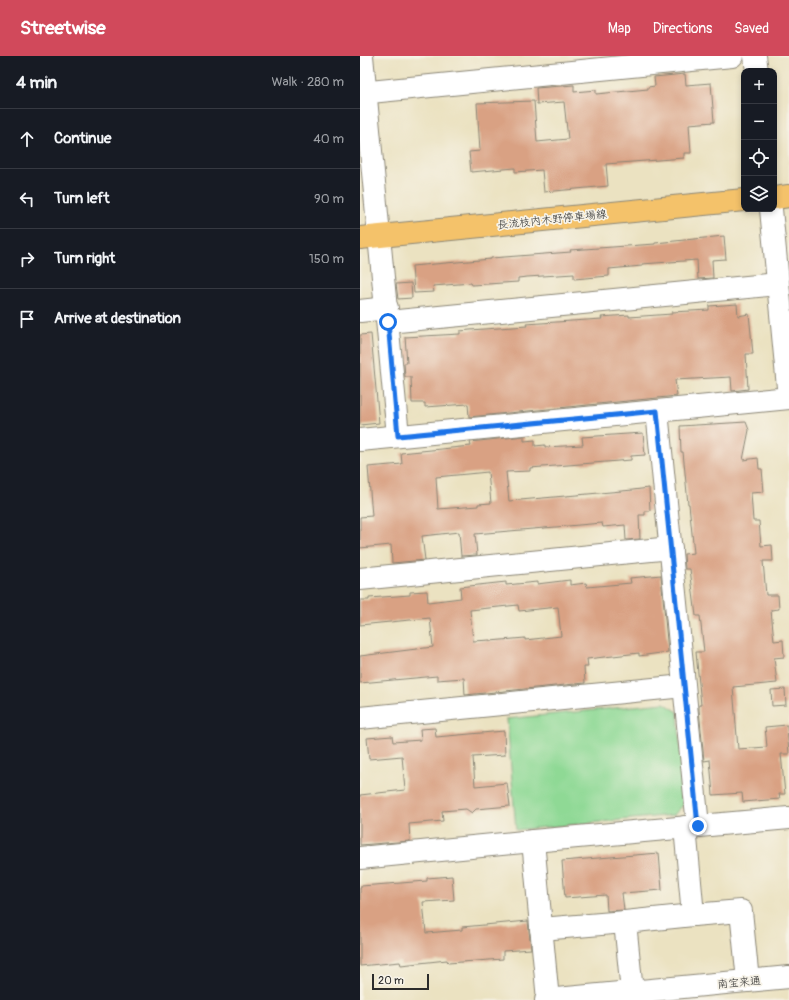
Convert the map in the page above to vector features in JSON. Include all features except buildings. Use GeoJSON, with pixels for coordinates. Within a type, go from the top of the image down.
{"type":"FeatureCollection","features":[{"type":"Feature","properties":{"kind":"main road"},"geometry":{"type":"LineString","coordinates":[[777,198],[789,196]]}},
{"type":"Feature","properties":{"kind":"main road","name":"長流枝内木野停車場線"},"geometry":{"type":"LineString","coordinates":[[370,237],[741,200]]}},
{"type":"Feature","properties":{"kind":"street"},"geometry":{"type":"LineString","coordinates":[[362,56],[362,93],[370,237],[387,315],[398,436]]}},
{"type":"Feature","properties":{"kind":"street"},"geometry":{"type":"LineString","coordinates":[[362,93],[732,56]]}},
{"type":"Feature","properties":{"kind":"street"},"geometry":{"type":"LineString","coordinates":[[755,56],[757,68]]}},
{"type":"Feature","properties":{"kind":"street"},"geometry":{"type":"LineString","coordinates":[[360,440],[789,398],[771,212]]}},
{"type":"Feature","properties":{"kind":"street"},"geometry":{"type":"LineString","coordinates":[[360,311],[387,315],[778,284]]}},
{"type":"Feature","properties":{"kind":"street"},"geometry":{"type":"LineString","coordinates":[[657,411],[684,686],[691,827],[693,915]]}},
{"type":"Feature","properties":{"kind":"street"},"geometry":{"type":"LineString","coordinates":[[360,579],[671,548]]}},
{"type":"Feature","properties":{"kind":"street"},"geometry":{"type":"LineString","coordinates":[[360,718],[684,686]]}},
{"type":"Feature","properties":{"kind":"street"},"geometry":{"type":"LineString","coordinates":[[360,858],[789,818]]}},
{"type":"Feature","properties":{"kind":"street"},"geometry":{"type":"LineString","coordinates":[[533,841],[547,1000]]}},
{"type":"Feature","properties":{"kind":"street"},"geometry":{"type":"LineString","coordinates":[[541,930],[741,911],[748,981]]}},
{"type":"Feature","properties":{"kind":"street"},"geometry":{"type":"LineString","coordinates":[[625,922],[632,992]]}},
{"type":"Feature","properties":{"kind":"street","name":"南宝来通"},"geometry":{"type":"LineString","coordinates":[[547,1000],[789,977]]}},
{"type":"Feature","properties":{"kind":"green space"},"geometry":{"type":"Polygon","coordinates":[[[664,703],[678,712],[684,804],[674,815],[516,830],[507,719],[664,703]]]}},
{"type":"Feature","properties":{"kind":"route"},"geometry":{"type":"LineString","coordinates":[[388,322],[398,436],[657,411],[698,826]]}}]}
